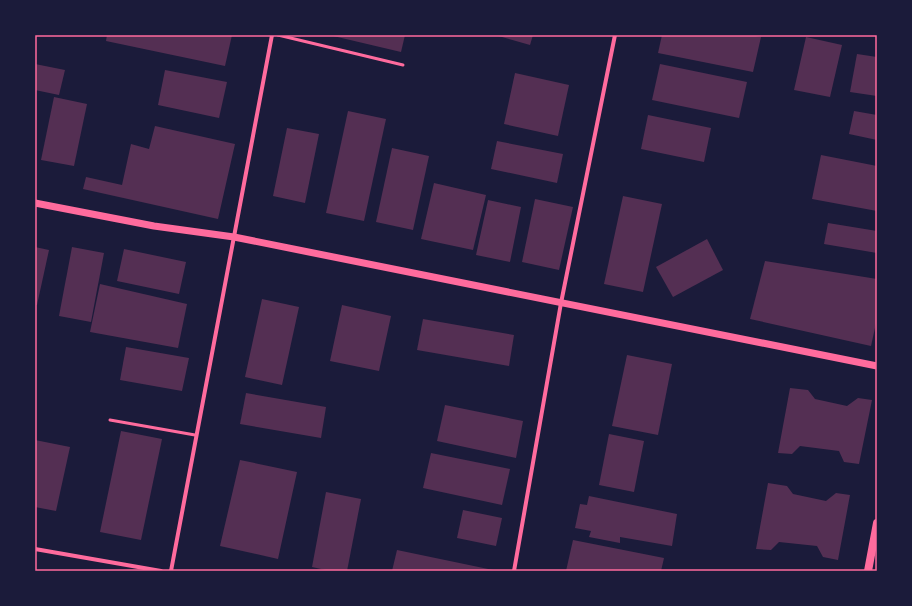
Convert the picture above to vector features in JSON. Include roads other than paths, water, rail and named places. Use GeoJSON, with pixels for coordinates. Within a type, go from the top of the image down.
{"type":"FeatureCollection","features":[{"type":"Feature","properties":{"kind":"main road"},"geometry":{"type":"LineString","coordinates":[[868,571],[877,523]]}},
{"type":"Feature","properties":{"kind":"street"},"geometry":{"type":"LineString","coordinates":[[171,571],[195,435],[272,35]]}},
{"type":"Feature","properties":{"kind":"street"},"geometry":{"type":"LineString","coordinates":[[514,571],[561,303],[615,35]]}},
{"type":"Feature","properties":{"kind":"street"},"geometry":{"type":"LineString","coordinates":[[35,202],[154,226],[234,238],[877,366]]}},
{"type":"Feature","properties":{"kind":"street"},"geometry":{"type":"LineString","coordinates":[[35,548],[162,571]]}},
{"type":"Feature","properties":{"kind":"lane"},"geometry":{"type":"LineString","coordinates":[[278,35],[403,65]]}},
{"type":"Feature","properties":{"kind":"lane"},"geometry":{"type":"LineString","coordinates":[[110,420],[195,435]]}}]}
